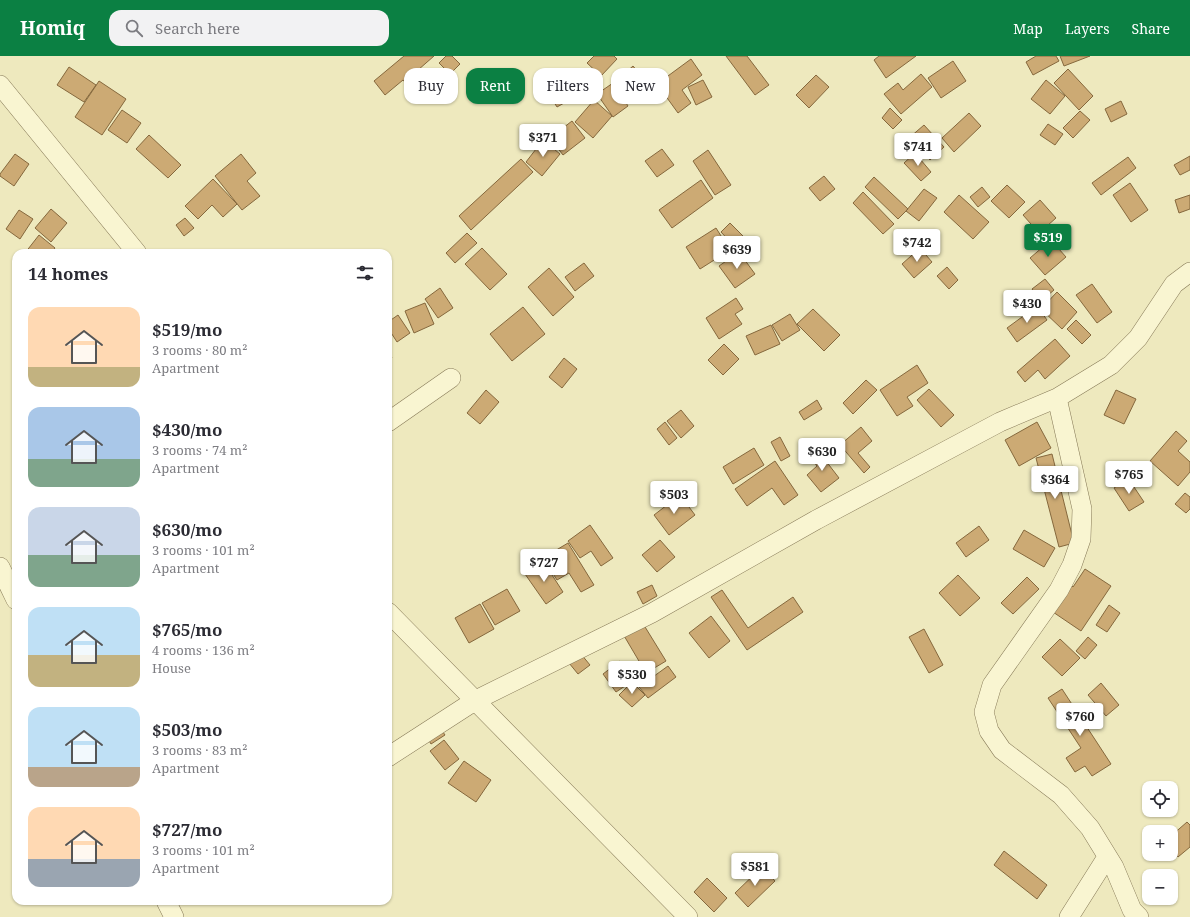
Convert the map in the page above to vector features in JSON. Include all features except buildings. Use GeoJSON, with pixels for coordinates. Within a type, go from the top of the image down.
{"type":"FeatureCollection","features":[{"type":"Feature","properties":{"kind":"street"},"geometry":{"type":"LineString","coordinates":[[0,85],[134,249]]}},
{"type":"Feature","properties":{"kind":"street"},"geometry":{"type":"LineString","coordinates":[[392,754],[476,700],[652,613],[816,520],[1000,422],[1057,398],[1111,365],[1138,338],[1174,284],[1190,272]]}},
{"type":"Feature","properties":{"kind":"street"},"geometry":{"type":"LineString","coordinates":[[392,419],[451,378]]}},
{"type":"Feature","properties":{"kind":"street"},"geometry":{"type":"LineString","coordinates":[[1057,398],[1082,509],[1081,539],[1072,565],[1059,590],[992,685],[984,712],[990,731],[1002,750],[1061,795],[1090,828],[1114,867],[1132,910],[1139,917]]}},
{"type":"Feature","properties":{"kind":"street"},"geometry":{"type":"LineString","coordinates":[[0,567],[12,592]]}},
{"type":"Feature","properties":{"kind":"street"},"geometry":{"type":"LineString","coordinates":[[392,616],[688,917]]}},
{"type":"Feature","properties":{"kind":"street"},"geometry":{"type":"LineString","coordinates":[[1069,917],[1108,857]]}},
{"type":"Feature","properties":{"kind":"street"},"geometry":{"type":"LineString","coordinates":[[168,905],[174,917]]}}]}
